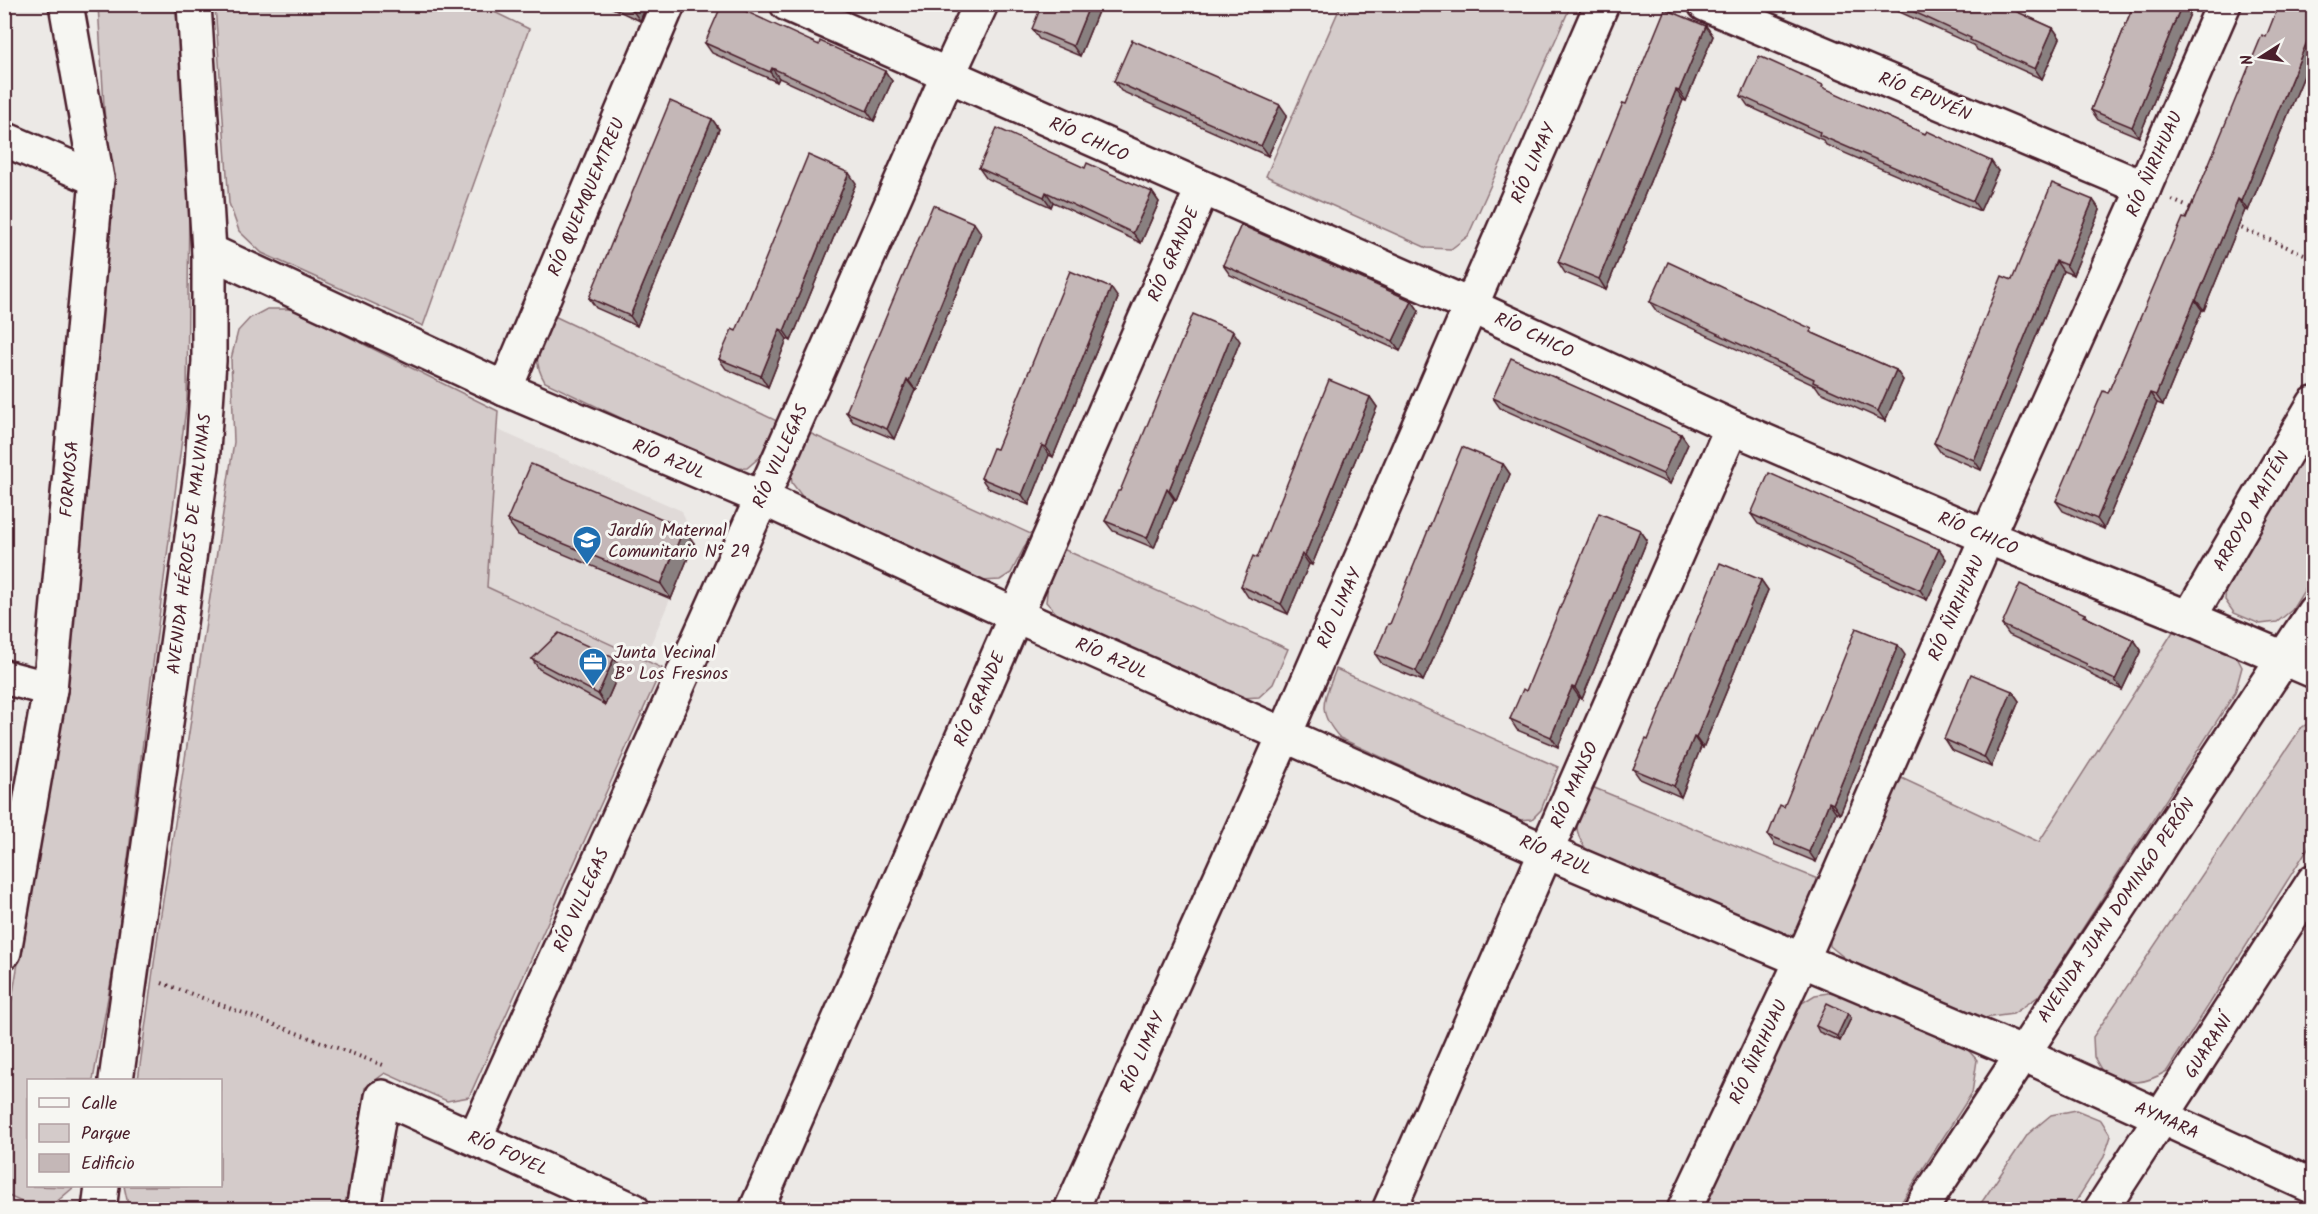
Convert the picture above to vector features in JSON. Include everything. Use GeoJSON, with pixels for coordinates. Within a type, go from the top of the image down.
{"type":"FeatureCollection","features":[{"type":"Feature","properties":{"kind":"street","name":"FORMOSA"},"geometry":{"type":"LineString","coordinates":[[4,952],[50,689],[97,179],[66,4]]}},
{"type":"Feature","properties":{"kind":"street","name":"AVENIDA HÉROES DE MALVINAS"},"geometry":{"type":"LineString","coordinates":[[116,1079],[202,466],[209,361],[208,251],[194,4]]}},
{"type":"Feature","properties":{"kind":"street","name":"RÍO QUEMQUEMTREU"},"geometry":{"type":"LineString","coordinates":[[505,389],[668,4]]}},
{"type":"Feature","properties":{"kind":"street","name":"RÍO CHICO"},"geometry":{"type":"LineString","coordinates":[[787,4],[1471,306],[1732,427],[1986,537],[2189,618],[2313,671]]}},
{"type":"Feature","properties":{"kind":"street","name":"RÍO VILLEGAS"},"geometry":{"type":"LineString","coordinates":[[475,1138],[981,4]]}},
{"type":"Feature","properties":{"kind":"street","name":"RÍO LIMAY"},"geometry":{"type":"LineString","coordinates":[[1071,1209],[1285,734],[1602,4]]}},
{"type":"Feature","properties":{"kind":"street","name":"RÍO EPUYÉN"},"geometry":{"type":"LineString","coordinates":[[1705,4],[2144,188]]}},
{"type":"Feature","properties":{"kind":"street","name":"RÍO ÑIRIHUAU"},"geometry":{"type":"LineString","coordinates":[[1684,1209],[1802,960],[1986,537],[2144,188],[2224,4]]}},
{"type":"Feature","properties":{"kind":"street"},"geometry":{"type":"LineString","coordinates":[[4,139],[97,179]]}},
{"type":"Feature","properties":{"kind":"street","name":"RÍO GRANDE"},"geometry":{"type":"LineString","coordinates":[[756,1209],[1202,189]]}},
{"type":"Feature","properties":{"kind":"street","name":"RÍO AZUL"},"geometry":{"type":"LineString","coordinates":[[208,251],[505,389],[762,498],[1015,615],[1545,851],[2021,1053]]}},
{"type":"Feature","properties":{"kind":"street","name":"ARROYO MAITÉN"},"geometry":{"type":"LineString","coordinates":[[2189,618],[2313,404]]}},
{"type":"Feature","properties":{"kind":"street","name":"RÍO MANSO"},"geometry":{"type":"LineString","coordinates":[[1389,1209],[1732,427]]}},
{"type":"Feature","properties":{"kind":"street","name":"AVENIDA JUAN DOMINGO PERÓN"},"geometry":{"type":"LineString","coordinates":[[1920,1209],[2313,612]]}},
{"type":"Feature","properties":{"kind":"street"},"geometry":{"type":"LineString","coordinates":[[4,676],[50,689]]}},
{"type":"Feature","properties":{"kind":"street","name":"GUARANÍ"},"geometry":{"type":"LineString","coordinates":[[2101,1209],[2162,1118],[2313,881]]}},
{"type":"Feature","properties":{"kind":"street","name":"AYMARA"},"geometry":{"type":"LineString","coordinates":[[2021,1053],[2313,1187]]}},
{"type":"Feature","properties":{"kind":"street"},"geometry":{"type":"LineString","coordinates":[[363,1209],[382,1097]]}},
{"type":"Feature","properties":{"kind":"street","name":"RÍO FOYEL"},"geometry":{"type":"LineString","coordinates":[[382,1097],[633,1209]]}},
{"type":"Feature","properties":{"kind":"street"},"geometry":{"type":"LineString","coordinates":[[99,1209],[102,1187]]}},
{"type":"Feature","properties":{"kind":"path"},"geometry":{"type":"LineString","coordinates":[[2144,188],[2197,210]]}},
{"type":"Feature","properties":{"kind":"path"},"geometry":{"type":"LineString","coordinates":[[2229,223],[2313,258]]}},
{"type":"Feature","properties":{"kind":"path"},"geometry":{"type":"LineString","coordinates":[[132,971],[388,1067],[382,1097]]}},
{"type":"Feature","properties":{"kind":"shaded area","name":"Jardín Maternal Comunitario N° 29"},"geometry":{"type":"Polygon","coordinates":[[[498,430],[682,511],[694,543],[644,660],[487,587],[498,430]]]}},
{"type":"Feature","properties":{"kind":"green space"},"geometry":{"type":"Polygon","coordinates":[[[98,5],[175,5],[184,85],[189,200],[187,400],[115,959],[93,1079],[27,1079],[27,1187],[74,1187],[54,1204],[26,1204],[4,1194],[5,1041],[64,687],[108,173],[98,5]]]}},
{"type":"Feature","properties":{"kind":"green space"},"geometry":{"type":"Polygon","coordinates":[[[215,5],[480,5],[529,29],[423,326],[262,253],[239,231],[229,203],[215,5]]]}},
{"type":"Feature","properties":{"kind":"green space"},"geometry":{"type":"Polygon","coordinates":[[[1341,5],[1571,5],[1468,236],[1451,249],[1427,248],[1266,176],[1341,5]]]}},
{"type":"Feature","properties":{"kind":"green space"},"geometry":{"type":"Polygon","coordinates":[[[267,309],[293,309],[498,411],[487,587],[662,668],[469,1097],[447,1101],[385,1073],[365,1088],[345,1209],[129,1209],[124,1187],[222,1187],[222,1079],[138,1079],[160,920],[234,442],[231,359],[238,331],[250,318],[267,309]]]}},
{"type":"Feature","properties":{"kind":"green space"},"geometry":{"type":"Polygon","coordinates":[[[552,315],[777,421],[761,456],[747,468],[728,469],[545,382],[540,372],[537,356],[538,348],[552,315]]]}},
{"type":"Feature","properties":{"kind":"green space"},"geometry":{"type":"Polygon","coordinates":[[[805,431],[1031,534],[1011,573],[1000,580],[982,581],[804,499],[792,483],[790,465],[805,431]]]}},
{"type":"Feature","properties":{"kind":"green space"},"geometry":{"type":"Polygon","coordinates":[[[2313,435],[2313,576],[2292,610],[2277,622],[2260,624],[2234,613],[2225,600],[2226,583],[2313,435]]]}},
{"type":"Feature","properties":{"kind":"green space"},"geometry":{"type":"Polygon","coordinates":[[[1063,549],[1288,649],[1273,684],[1259,697],[1242,698],[1057,614],[1046,602],[1048,584],[1063,549]]]}},
{"type":"Feature","properties":{"kind":"green space"},"geometry":{"type":"Polygon","coordinates":[[[2176,627],[2234,652],[2242,667],[2235,693],[2039,996],[2013,1014],[1984,1018],[1846,959],[1830,946],[1829,926],[1895,775],[2039,842],[2176,627]]]}},
{"type":"Feature","properties":{"kind":"green space"},"geometry":{"type":"Polygon","coordinates":[[[1336,669],[1558,767],[1541,810],[1532,819],[1518,820],[1340,738],[1327,720],[1324,705],[1336,669]]]}},
{"type":"Feature","properties":{"kind":"green space"},"geometry":{"type":"Polygon","coordinates":[[[2313,720],[2313,840],[2167,1071],[2149,1080],[2135,1082],[2102,1071],[2094,1057],[2093,1037],[2301,728],[2313,720]]]}},
{"type":"Feature","properties":{"kind":"green space"},"geometry":{"type":"Polygon","coordinates":[[[1592,787],[1825,882],[1795,938],[1779,937],[1586,849],[1577,825],[1580,811],[1592,787]]]}},
{"type":"Feature","properties":{"kind":"green space"},"geometry":{"type":"Polygon","coordinates":[[[1835,992],[1961,1042],[1977,1060],[1972,1093],[1897,1209],[1703,1210],[1797,1006],[1815,995],[1835,992]]]}},
{"type":"Feature","properties":{"kind":"green space"},"geometry":{"type":"Polygon","coordinates":[[[2076,1110],[2101,1120],[2111,1136],[2104,1157],[2071,1209],[1977,1209],[2028,1134],[2051,1115],[2076,1110]]]}},
{"type":"Feature","properties":{"kind":"building"},"geometry":{"type":"Polygon","coordinates":[[[619,4],[636,4],[633,11],[619,4]]]}},
{"type":"Feature","properties":{"kind":"building"},"geometry":{"type":"Polygon","coordinates":[[[722,4],[730,4],[819,45],[820,41],[885,71],[867,111],[772,68],[770,72],[705,43],[722,4]]]}},
{"type":"Feature","properties":{"kind":"building"},"geometry":{"type":"Polygon","coordinates":[[[1042,4],[1090,4],[1073,46],[1032,29],[1042,4]]]}},
{"type":"Feature","properties":{"kind":"building"},"geometry":{"type":"Polygon","coordinates":[[[1897,4],[2000,4],[2053,28],[2035,69],[1897,4]]]}},
{"type":"Feature","properties":{"kind":"building"},"geometry":{"type":"Polygon","coordinates":[[[2134,4],[2182,4],[2132,127],[2091,110],[2134,4]]]}},
{"type":"Feature","properties":{"kind":"building"},"geometry":{"type":"Polygon","coordinates":[[[2279,4],[2313,4],[2313,33],[2311,32],[2241,201],[2238,199],[2156,395],[2150,393],[2097,519],[2056,501],[2103,391],[2108,393],[2183,218],[2186,219],[2262,35],[2266,37],[2279,4]]]}},
{"type":"Feature","properties":{"kind":"building"},"geometry":{"type":"Polygon","coordinates":[[[1665,9],[1706,26],[1679,91],[1676,90],[1599,279],[1558,262],[1623,103],[1626,104],[1665,9]]]}},
{"type":"Feature","properties":{"kind":"building"},"geometry":{"type":"Polygon","coordinates":[[[1132,40],[1280,105],[1261,146],[1114,81],[1132,40]]]}},
{"type":"Feature","properties":{"kind":"building"},"geometry":{"type":"Polygon","coordinates":[[[1759,56],[1925,134],[1927,131],[1991,161],[1973,201],[1819,135],[1820,132],[1741,96],[1759,56]]]}},
{"type":"Feature","properties":{"kind":"building"},"geometry":{"type":"Polygon","coordinates":[[[670,101],[712,119],[630,316],[589,298],[670,101]]]}},
{"type":"Feature","properties":{"kind":"building"},"geometry":{"type":"Polygon","coordinates":[[[997,128],[1085,168],[1087,163],[1152,192],[1133,233],[1046,192],[1044,197],[979,168],[997,128]]]}},
{"type":"Feature","properties":{"kind":"building"},"geometry":{"type":"Polygon","coordinates":[[[808,155],[849,173],[784,331],[780,329],[761,376],[719,359],[732,329],[736,331],[808,155]]]}},
{"type":"Feature","properties":{"kind":"building"},"geometry":{"type":"Polygon","coordinates":[[[2052,183],[2093,200],[2066,265],[2056,261],[1974,460],[1934,443],[2002,276],[2012,280],[2052,183]]]}},
{"type":"Feature","properties":{"kind":"building"},"geometry":{"type":"Polygon","coordinates":[[[933,205],[974,223],[887,429],[846,412],[933,205]]]}},
{"type":"Feature","properties":{"kind":"building"},"geometry":{"type":"Polygon","coordinates":[[[1241,225],[1412,301],[1393,341],[1223,265],[1241,225]]]}},
{"type":"Feature","properties":{"kind":"building"},"geometry":{"type":"Polygon","coordinates":[[[1668,262],[1812,329],[1810,332],[1896,370],[1878,411],[1813,382],[1814,379],[1650,302],[1668,262]]]}},
{"type":"Feature","properties":{"kind":"building"},"geometry":{"type":"Polygon","coordinates":[[[1070,271],[1111,288],[1046,447],[1042,445],[1022,495],[981,478],[993,448],[997,449],[1070,271]]]}},
{"type":"Feature","properties":{"kind":"building"},"geometry":{"type":"Polygon","coordinates":[[[1193,314],[1233,331],[1169,490],[1167,489],[1147,538],[1105,521],[1120,491],[1193,314]]]}},
{"type":"Feature","properties":{"kind":"building"},"geometry":{"type":"Polygon","coordinates":[[[1511,358],[1681,434],[1663,474],[1493,398],[1511,358]]]}},
{"type":"Feature","properties":{"kind":"building"},"geometry":{"type":"Polygon","coordinates":[[[1329,380],[1370,397],[1305,555],[1302,554],[1281,604],[1241,586],[1253,556],[1257,558],[1329,380]]]}},
{"type":"Feature","properties":{"kind":"building"},"geometry":{"type":"Polygon","coordinates":[[[1462,447],[1503,464],[1416,671],[1375,654],[1390,624],[1462,447]]]}},
{"type":"Feature","properties":{"kind":"building","name":"Jardín Maternal Comunitario N° 29"},"geometry":{"type":"Polygon","coordinates":[[[531,464],[684,528],[661,584],[507,520],[531,464]]]}},
{"type":"Feature","properties":{"kind":"building"},"geometry":{"type":"Polygon","coordinates":[[[1769,473],[1939,549],[1920,590],[1751,514],[1769,473]]]}},
{"type":"Feature","properties":{"kind":"building"},"geometry":{"type":"Polygon","coordinates":[[[1599,513],[1640,530],[1575,688],[1572,687],[1551,737],[1510,719],[1523,689],[1526,691],[1599,513]]]}},
{"type":"Feature","properties":{"kind":"building"},"geometry":{"type":"Polygon","coordinates":[[[1720,563],[1761,580],[1674,786],[1633,769],[1646,739],[1648,740],[1720,563]]]}},
{"type":"Feature","properties":{"kind":"building"},"geometry":{"type":"Polygon","coordinates":[[[2020,584],[2134,640],[2115,680],[2086,666],[2087,664],[2002,625],[2020,584]]]}},
{"type":"Feature","properties":{"kind":"building"},"geometry":{"type":"Polygon","coordinates":[[[1856,628],[1898,645],[1833,804],[1829,802],[1809,852],[1768,835],[1780,805],[1784,807],[1856,628]]]}},
{"type":"Feature","properties":{"kind":"building","name":"Junta Vecinal B° Los Fresnos"},"geometry":{"type":"Polygon","coordinates":[[[559,633],[614,658],[598,694],[532,659],[559,633]]]}},
{"type":"Feature","properties":{"kind":"building"},"geometry":{"type":"Polygon","coordinates":[[[1971,674],[2012,691],[1984,757],[1944,739],[1971,674]]]}},
{"type":"Feature","properties":{"kind":"building"},"geometry":{"type":"Polygon","coordinates":[[[1827,1003],[1848,1013],[1837,1036],[1816,1026],[1827,1003]]]}},
{"type":"Feature","properties":{"kind":"place","name":"Jardín Maternal Comunitario N° 29"},"geometry":{"type":"Point","coordinates":[587,566]}},
{"type":"Feature","properties":{"kind":"place","name":"Junta Vecinal B° Los Fresnos"},"geometry":{"type":"Point","coordinates":[593,688]}}]}
